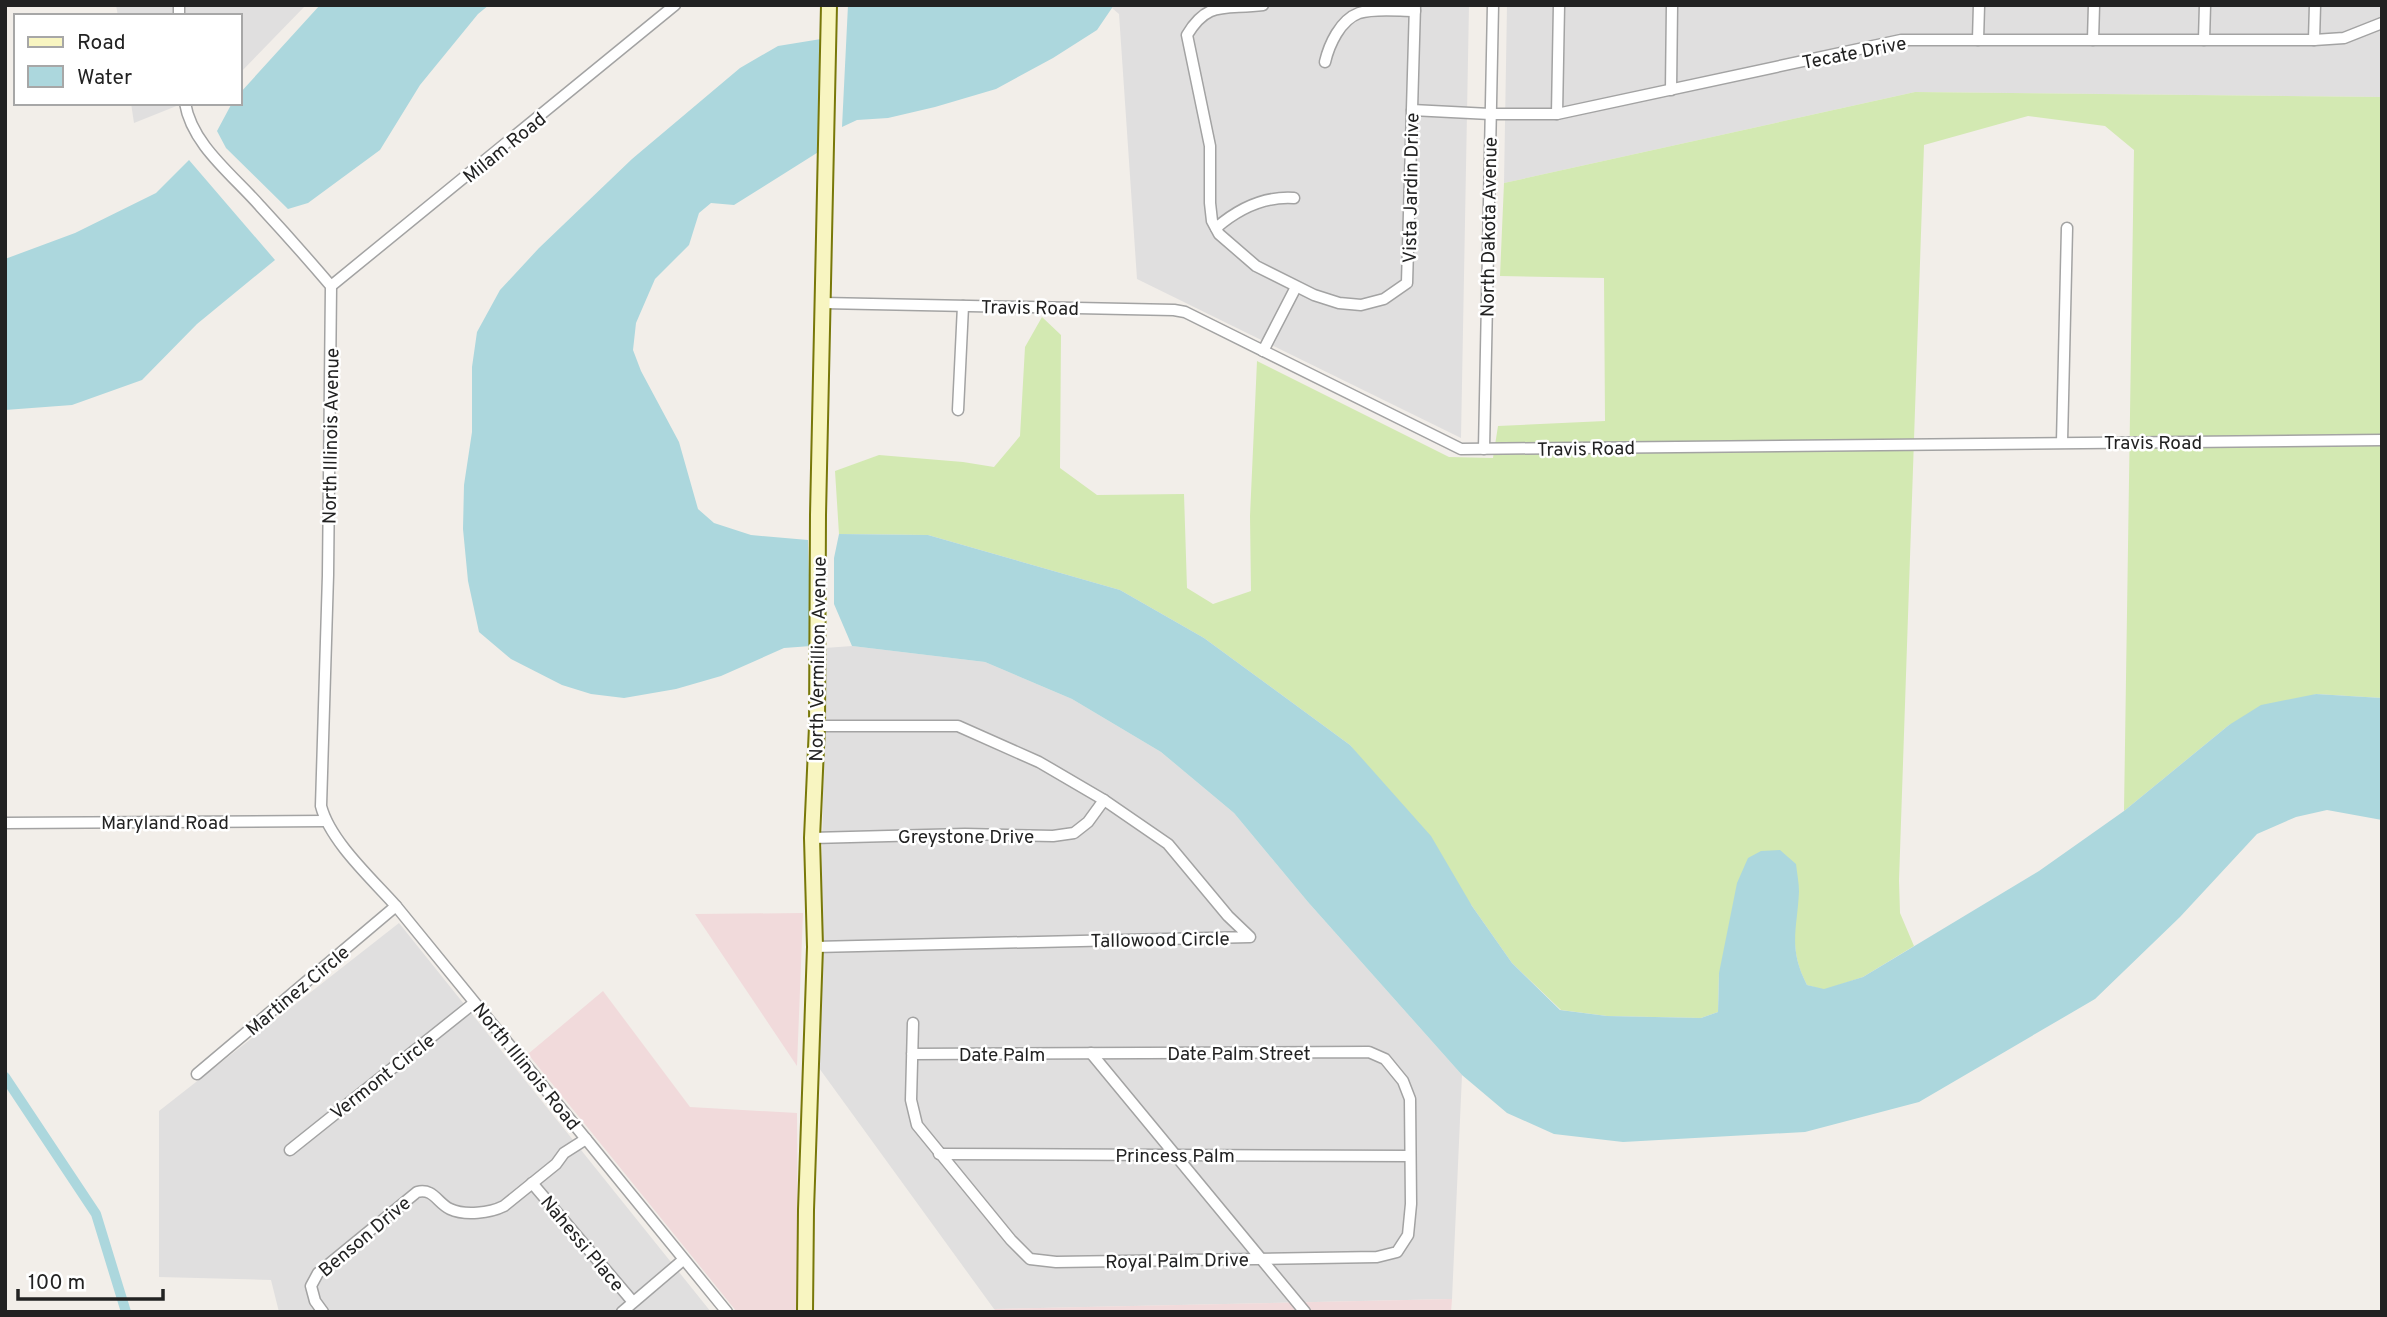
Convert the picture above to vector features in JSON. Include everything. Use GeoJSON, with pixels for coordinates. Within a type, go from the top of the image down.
{"type":"FeatureCollection","features":[{"type":"Feature","properties":{"kind":"street","name":"Milam Road"},"geometry":{"type":"LineString","coordinates":[[331,286],[675,5]]}},
{"type":"Feature","properties":{"kind":"street","name":"North Vermillion Avenue"},"geometry":{"type":"LineString","coordinates":[[804,1312],[815,947],[813,838],[829,5]]}},
{"type":"Feature","properties":{"kind":"street"},"geometry":{"type":"LineString","coordinates":[[1263,5],[1241,8],[1210,7],[1196,18],[1187,35],[1210,146],[1212,222],[1216,228],[1233,214],[1259,202],[1281,197],[1294,198]]}},
{"type":"Feature","properties":{"kind":"street","name":"North Dakota Avenue"},"geometry":{"type":"LineString","coordinates":[[1484,449],[1493,5]]}},
{"type":"Feature","properties":{"kind":"street"},"geometry":{"type":"LineString","coordinates":[[1558,114],[1559,5]]}},
{"type":"Feature","properties":{"kind":"street"},"geometry":{"type":"LineString","coordinates":[[1671,90],[1672,5]]}},
{"type":"Feature","properties":{"kind":"street"},"geometry":{"type":"LineString","coordinates":[[1978,40],[1979,5]]}},
{"type":"Feature","properties":{"kind":"street"},"geometry":{"type":"LineString","coordinates":[[2093,40],[2094,5]]}},
{"type":"Feature","properties":{"kind":"street"},"geometry":{"type":"LineString","coordinates":[[2204,40],[2205,5]]}},
{"type":"Feature","properties":{"kind":"street"},"geometry":{"type":"LineString","coordinates":[[2314,40],[2315,5]]}},
{"type":"Feature","properties":{"kind":"street"},"geometry":{"type":"LineString","coordinates":[[1325,62],[1329,47],[1345,23],[1358,13],[1415,8]]}},
{"type":"Feature","properties":{"kind":"street","name":"Vista Jardin Drive"},"geometry":{"type":"LineString","coordinates":[[1216,228],[1219,234],[1256,267],[1296,287],[1339,303],[1362,304],[1384,299],[1407,283],[1415,8]]}},
{"type":"Feature","properties":{"kind":"street","name":"Tecate Drive"},"geometry":{"type":"LineString","coordinates":[[1412,110],[1558,114],[1901,40],[2314,40],[2344,38],[2382,23]]}},
{"type":"Feature","properties":{"kind":"street"},"geometry":{"type":"LineString","coordinates":[[185,105],[187,118],[214,157],[331,286]]}},
{"type":"Feature","properties":{"kind":"street"},"geometry":{"type":"LineString","coordinates":[[2062,442],[2067,228]]}},
{"type":"Feature","properties":{"kind":"street","name":"North Illinois Avenue"},"geometry":{"type":"LineString","coordinates":[[326,821],[321,806],[328,575],[331,286]]}},
{"type":"Feature","properties":{"kind":"street"},"geometry":{"type":"LineString","coordinates":[[1262,351],[1296,287]]}},
{"type":"Feature","properties":{"kind":"street","name":"Travis Road"},"geometry":{"type":"LineString","coordinates":[[823,303],[1185,312],[1461,449],[2382,440]]}},
{"type":"Feature","properties":{"kind":"street"},"geometry":{"type":"LineString","coordinates":[[958,410],[963,306]]}},
{"type":"Feature","properties":{"kind":"street","name":"Tallowood Circle"},"geometry":{"type":"LineString","coordinates":[[815,947],[1250,937],[1228,916],[1168,844],[1104,800],[1040,762],[958,726],[817,726]]}},
{"type":"Feature","properties":{"kind":"street","name":"Greystone Drive"},"geometry":{"type":"LineString","coordinates":[[813,838],[965,834],[1053,836],[1074,833],[1088,822],[1104,800]]}},
{"type":"Feature","properties":{"kind":"street","name":"Maryland Road"},"geometry":{"type":"LineString","coordinates":[[5,823],[326,821]]}},
{"type":"Feature","properties":{"kind":"street","name":"North Illinois Road"},"geometry":{"type":"LineString","coordinates":[[326,821],[727,1312]]}},
{"type":"Feature","properties":{"kind":"street","name":"Martinez Circle"},"geometry":{"type":"LineString","coordinates":[[197,1074],[396,906]]}},
{"type":"Feature","properties":{"kind":"street","name":"Vermont Circle"},"geometry":{"type":"LineString","coordinates":[[290,1150],[474,1003]]}},
{"type":"Feature","properties":{"kind":"street","name":"Royal Palm Drive"},"geometry":{"type":"LineString","coordinates":[[913,1023],[911,1100],[917,1125],[1011,1240],[1030,1259],[1056,1262],[1377,1257],[1397,1252],[1408,1235],[1411,1204],[1410,1099],[1403,1082],[1385,1059]]}},
{"type":"Feature","properties":{"kind":"street","name":"Date Palm Street"},"geometry":{"type":"LineString","coordinates":[[1091,1053],[1369,1052],[1385,1059]]}},
{"type":"Feature","properties":{"kind":"street"},"geometry":{"type":"LineString","coordinates":[[1091,1053],[1305,1312]]}},
{"type":"Feature","properties":{"kind":"street","name":"Date Palm"},"geometry":{"type":"LineString","coordinates":[[912,1054],[1091,1053]]}},
{"type":"Feature","properties":{"kind":"street","name":"Benson Drive"},"geometry":{"type":"LineString","coordinates":[[323,1312],[311,1286],[318,1273],[417,1192],[430,1192],[446,1208],[454,1210],[482,1212],[504,1206],[556,1164],[564,1153],[586,1139]]}},
{"type":"Feature","properties":{"kind":"street","name":"Princess Palm"},"geometry":{"type":"LineString","coordinates":[[939,1154],[1410,1156]]}},
{"type":"Feature","properties":{"kind":"street","name":"Nahessi Place"},"geometry":{"type":"LineString","coordinates":[[533,1183],[633,1302]]}},
{"type":"Feature","properties":{"kind":"street"},"geometry":{"type":"LineString","coordinates":[[622,1312],[683,1260]]}},
{"type":"Feature","properties":{"kind":"shaded area"},"geometry":{"type":"Polygon","coordinates":[[[116,5],[306,5],[242,71],[242,14],[118,14],[116,5]]]}},
{"type":"Feature","properties":{"kind":"shaded area"},"geometry":{"type":"Polygon","coordinates":[[[1114,5],[1469,5],[1461,438],[1137,279],[1119,14],[1112,8],[1114,5]]]}},
{"type":"Feature","properties":{"kind":"shaded area"},"geometry":{"type":"Polygon","coordinates":[[[1507,5],[2382,5],[2382,97],[1915,92],[1504,183],[1507,5]]]}},
{"type":"Feature","properties":{"kind":"shaded area"},"geometry":{"type":"Polygon","coordinates":[[[131,105],[179,105],[134,123],[131,105]]]}},
{"type":"Feature","properties":{"kind":"shaded area"},"geometry":{"type":"Polygon","coordinates":[[[852,646],[985,662],[1072,699],[1161,752],[1234,813],[1308,902],[1462,1075],[1452,1299],[994,1309],[819,1068],[825,648],[852,646]]]}},
{"type":"Feature","properties":{"kind":"shaded area"},"geometry":{"type":"Polygon","coordinates":[[[803,913],[797,1066],[695,914],[803,913]]]}},
{"type":"Feature","properties":{"kind":"shaded area"},"geometry":{"type":"Polygon","coordinates":[[[399,923],[711,1312],[279,1312],[271,1280],[159,1277],[159,1111],[399,923]]]}},
{"type":"Feature","properties":{"kind":"shaded area"},"geometry":{"type":"Polygon","coordinates":[[[603,991],[690,1107],[797,1113],[798,1312],[737,1312],[528,1054],[603,991]]]}},
{"type":"Feature","properties":{"kind":"shaded area"},"geometry":{"type":"Polygon","coordinates":[[[1452,1299],[1451,1312],[997,1312],[994,1309],[1452,1299]]]}},
{"type":"Feature","properties":{"kind":"green space"},"geometry":{"type":"Polygon","coordinates":[[[1915,92],[2382,97],[2382,698],[2316,694],[2229,725],[2124,811],[2134,150],[2105,126],[2028,116],[1924,145],[1899,881],[1900,913],[1914,946],[1863,977],[1824,990],[1807,985],[1797,958],[1795,930],[1719,973],[1718,1012],[1701,1018],[1607,1016],[1561,1010],[1512,963],[1350,745],[1204,638],[1120,590],[928,535],[839,534],[835,471],[879,455],[994,467],[1020,436],[1025,347],[1042,317],[1061,335],[1060,468],[1097,495],[1184,494],[1187,588],[1213,604],[1251,591],[1250,516],[1257,361],[1449,457],[1493,458],[1498,426],[1605,421],[1604,278],[1500,276],[1504,183],[1915,92]]]}},
{"type":"Feature","properties":{"kind":"water"},"geometry":{"type":"Polygon","coordinates":[[[320,5],[489,5],[478,14],[420,85],[380,150],[308,203],[288,209],[226,148],[217,131],[231,105],[242,105],[242,91],[320,5]]]}},
{"type":"Feature","properties":{"kind":"water"},"geometry":{"type":"Polygon","coordinates":[[[848,5],[1114,5],[1097,30],[996,89],[888,118],[857,120],[842,127],[848,5]]]}},
{"type":"Feature","properties":{"kind":"water"},"geometry":{"type":"Polygon","coordinates":[[[821,39],[820,151],[734,205],[711,203],[699,213],[689,245],[655,279],[636,323],[633,350],[641,371],[679,442],[698,509],[714,523],[751,535],[808,540],[811,646],[784,648],[721,676],[676,689],[624,698],[591,694],[562,685],[511,659],[479,632],[468,581],[463,529],[464,485],[472,432],[472,367],[477,332],[500,290],[539,248],[632,159],[740,68],[778,46],[821,39]]]}},
{"type":"Feature","properties":{"kind":"water"},"geometry":{"type":"Polygon","coordinates":[[[189,160],[275,260],[197,324],[142,380],[72,405],[5,410],[5,259],[75,233],[156,193],[189,160]]]}},
{"type":"Feature","properties":{"kind":"water"},"geometry":{"type":"Polygon","coordinates":[[[839,534],[928,535],[1120,590],[1204,638],[1350,745],[1431,836],[1472,906],[1512,963],[1560,1010],[1607,1016],[1701,1018],[1718,1012],[1719,973],[1737,883],[1748,858],[1761,851],[1780,850],[1796,864],[1799,892],[1797,960],[1807,985],[1824,989],[1863,977],[2039,871],[2124,811],[2229,725],[2261,705],[2316,694],[2382,698],[2382,820],[2327,810],[2296,817],[2257,834],[2180,917],[2095,999],[1919,1102],[1805,1132],[1623,1142],[1554,1134],[1507,1113],[1462,1075],[1308,902],[1234,813],[1161,752],[1072,699],[985,662],[852,646],[834,604],[834,558],[839,534]]]}},
{"type":"Feature","properties":{"kind":"waterway"},"geometry":{"type":"LineString","coordinates":[[5,1077],[96,1214],[126,1312]]}}]}
